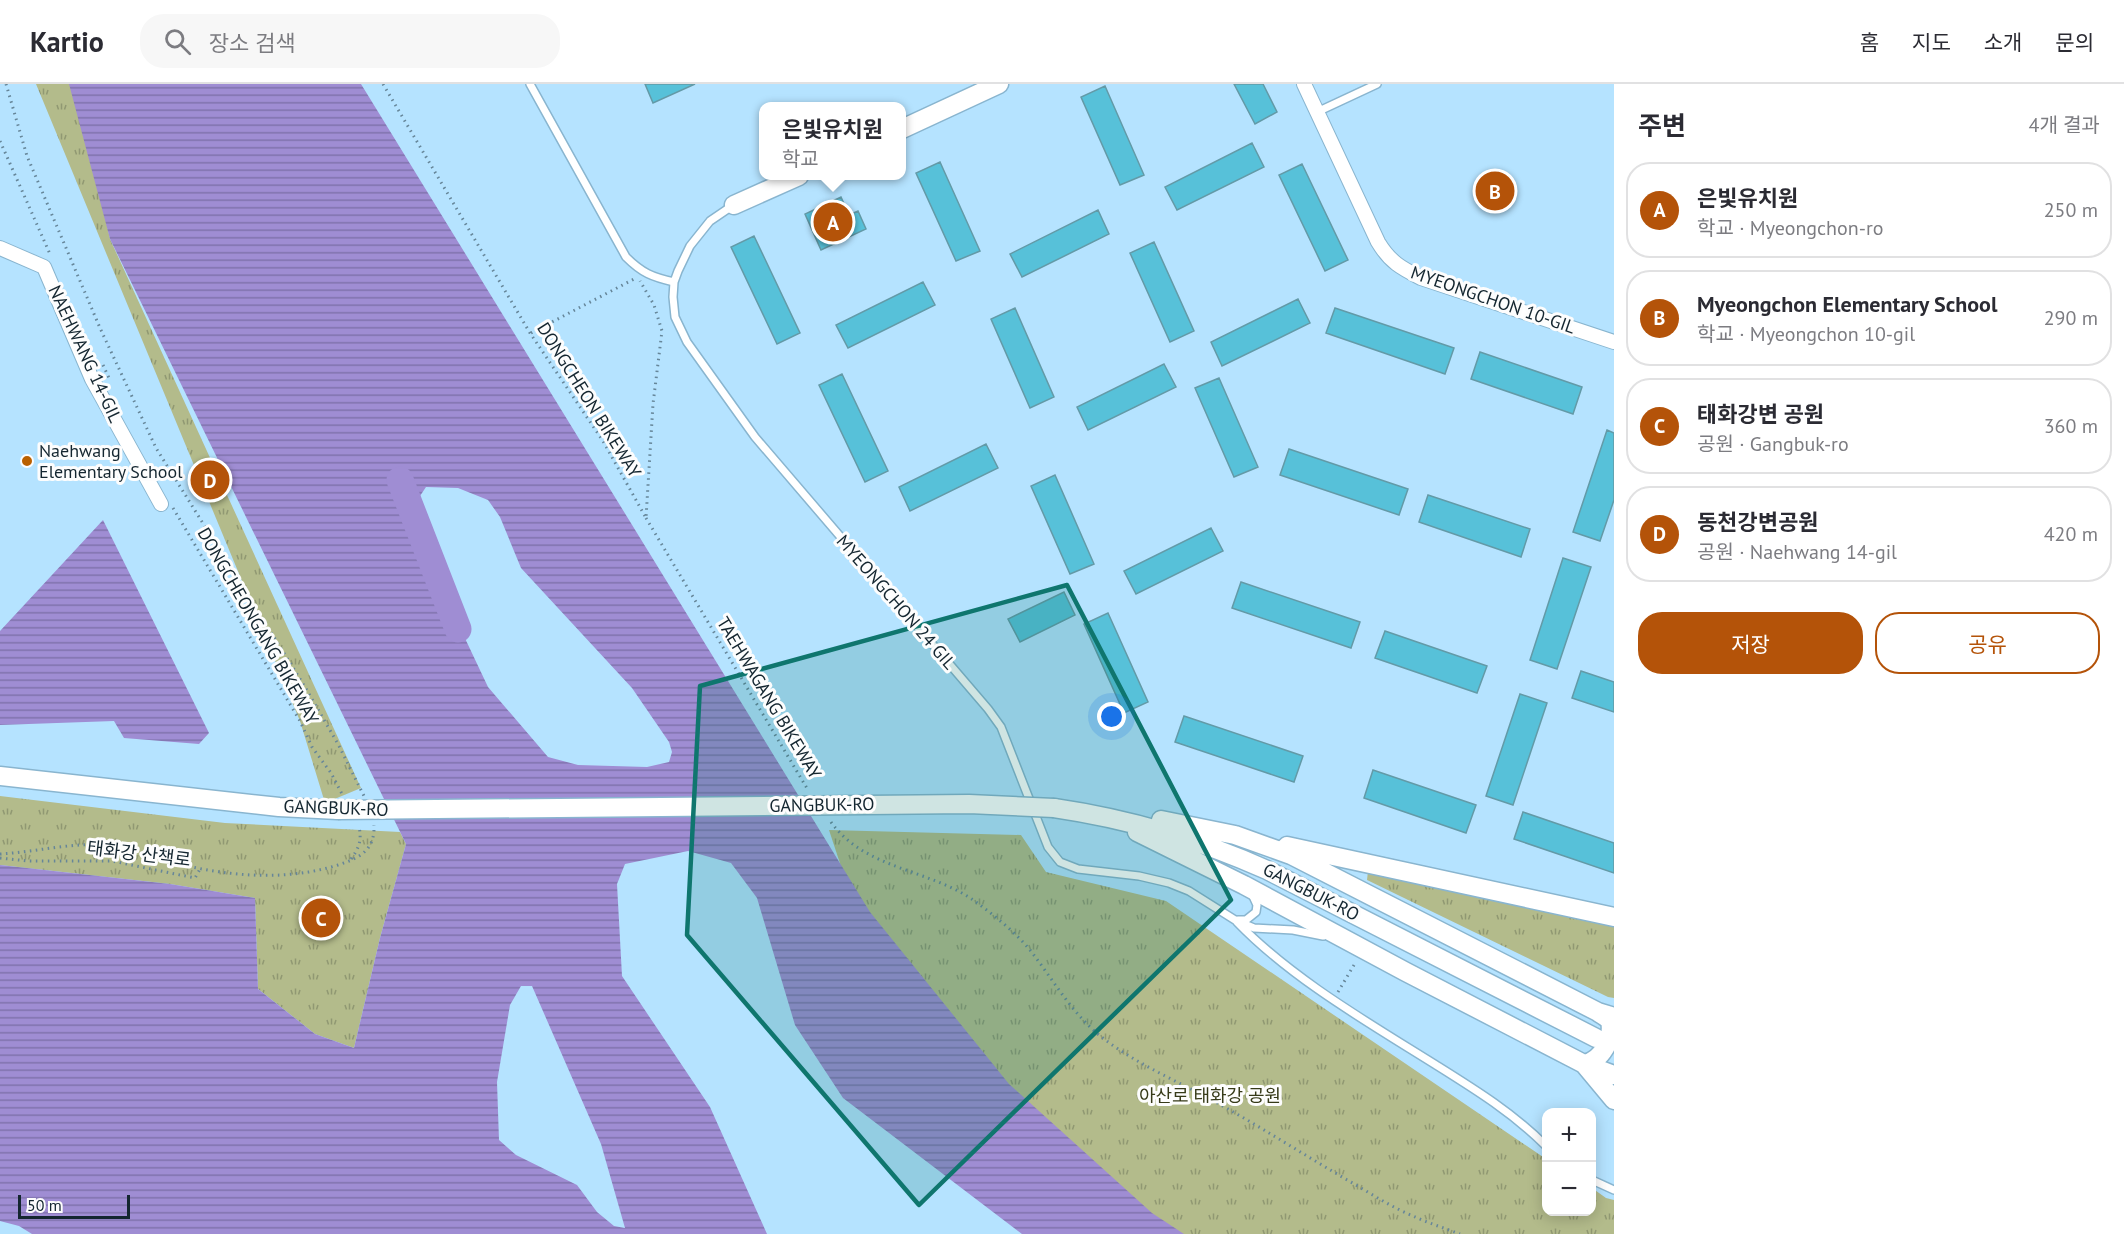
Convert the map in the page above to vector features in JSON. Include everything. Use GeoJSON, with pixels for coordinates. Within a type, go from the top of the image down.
{"type":"FeatureCollection","features":[{"type":"Feature","properties":{"kind":"main road"},"geometry":{"type":"LineString","coordinates":[[906,127],[999,84]]}},
{"type":"Feature","properties":{"kind":"main road"},"geometry":{"type":"LineString","coordinates":[[734,205],[790,180]]}},
{"type":"Feature","properties":{"kind":"main road","name":"GANGBUK-RO"},"geometry":{"type":"LineString","coordinates":[[0,776],[279,807],[957,804],[1054,808],[1088,813],[1168,832],[1223,850],[1267,870],[1596,1038]]}},
{"type":"Feature","properties":{"kind":"main road"},"geometry":{"type":"LineString","coordinates":[[1088,813],[1180,823],[1614,917]]}},
{"type":"Feature","properties":{"kind":"main road"},"geometry":{"type":"LineString","coordinates":[[1088,813],[1165,845],[1584,1064],[1614,1075]]}},
{"type":"Feature","properties":{"kind":"main road"},"geometry":{"type":"LineString","coordinates":[[1235,835],[1291,855],[1606,1014],[1613,1027],[1613,1037],[1607,1051],[1593,1062],[1584,1064]]}},
{"type":"Feature","properties":{"kind":"main road"},"geometry":{"type":"LineString","coordinates":[[1584,1064],[1614,1100]]}},
{"type":"Feature","properties":{"kind":"street","name":"MYEONGCHON 10-GIL"},"geometry":{"type":"LineString","coordinates":[[1304,84],[1378,242],[1387,256],[1401,268],[1421,278],[1614,342]]}},
{"type":"Feature","properties":{"kind":"street"},"geometry":{"type":"LineString","coordinates":[[0,248],[47,261]]}},
{"type":"Feature","properties":{"kind":"street","name":"NAEHWANG 14-GIL"},"geometry":{"type":"LineString","coordinates":[[47,261],[92,379],[167,506]]}},
{"type":"Feature","properties":{"kind":"lane"},"geometry":{"type":"LineString","coordinates":[[530,84],[626,257],[638,274],[674,282]]}},
{"type":"Feature","properties":{"kind":"lane"},"geometry":{"type":"LineString","coordinates":[[1317,112],[1377,84]]}},
{"type":"Feature","properties":{"kind":"lane","name":"MYEONGCHON 24 GIL"},"geometry":{"type":"LineString","coordinates":[[734,205],[710,221],[690,246],[674,282],[675,317],[687,342],[755,437],[1001,727],[1048,847],[1060,862],[1078,869],[1139,876],[1169,883],[1189,891],[1235,920]]}},
{"type":"Feature","properties":{"kind":"lane"},"geometry":{"type":"LineString","coordinates":[[1235,920],[1246,920],[1256,912],[1254,898],[1244,885]]}},
{"type":"Feature","properties":{"kind":"lane"},"geometry":{"type":"LineString","coordinates":[[1235,920],[1254,928],[1310,932],[1362,948]]}},
{"type":"Feature","properties":{"kind":"lane"},"geometry":{"type":"LineString","coordinates":[[1235,920],[1281,962],[1378,1028],[1498,1104],[1542,1142]]}},
{"type":"Feature","properties":{"kind":"lane"},"geometry":{"type":"LineString","coordinates":[[1596,1182],[1614,1190]]}},
{"type":"Feature","properties":{"kind":"path"},"geometry":{"type":"LineString","coordinates":[[6,84],[27,156],[99,328],[156,448],[305,687],[343,753],[367,805]]}},
{"type":"Feature","properties":{"kind":"path","name":"DONGCHEON BIKEWAY"},"geometry":{"type":"LineString","coordinates":[[382,84],[530,333],[603,441],[646,518]]}},
{"type":"Feature","properties":{"kind":"path"},"geometry":{"type":"LineString","coordinates":[[0,141],[47,261]]}},
{"type":"Feature","properties":{"kind":"path"},"geometry":{"type":"LineString","coordinates":[[530,333],[638,274]]}},
{"type":"Feature","properties":{"kind":"path","name":"DONGCHEON BIKEWAY"},"geometry":{"type":"LineString","coordinates":[[638,274],[654,305],[662,331],[653,404],[646,518]]}},
{"type":"Feature","properties":{"kind":"path"},"geometry":{"type":"LineString","coordinates":[[100,360],[111,381]]}},
{"type":"Feature","properties":{"kind":"path","name":"DONGCHEONGANG BIKEWAY"},"geometry":{"type":"LineString","coordinates":[[167,506],[294,711],[312,747],[331,773],[342,806]]}},
{"type":"Feature","properties":{"kind":"path","name":"TAEHWAGANG BIKEWAY"},"geometry":{"type":"LineString","coordinates":[[646,518],[814,799]]}},
{"type":"Feature","properties":{"kind":"path"},"geometry":{"type":"LineString","coordinates":[[826,816],[838,833],[863,852],[974,900],[1002,922],[1028,948],[1079,1014],[1098,1034],[1126,1055],[1222,1105],[1357,1186],[1412,1216],[1460,1234]]}},
{"type":"Feature","properties":{"kind":"path"},"geometry":{"type":"LineString","coordinates":[[0,854],[26,853],[90,844],[112,845],[200,869],[250,875],[299,874],[350,861],[364,854],[373,838],[373,822]]}},
{"type":"Feature","properties":{"kind":"path"},"geometry":{"type":"LineString","coordinates":[[350,861],[358,850],[361,840],[357,823]]}},
{"type":"Feature","properties":{"kind":"path","name":"태화강 산책로"},"geometry":{"type":"LineString","coordinates":[[0,858],[28,861],[112,861],[195,878],[200,869]]}},
{"type":"Feature","properties":{"kind":"highlighted area"},"geometry":{"type":"Polygon","coordinates":[[[1067,585],[1231,900],[919,1205],[687,935],[700,686],[1067,585]]]}},
{"type":"Feature","properties":{"kind":"green space"},"geometry":{"type":"Polygon","coordinates":[[[36,84],[76,84],[110,239],[361,788],[325,803],[300,721],[36,84]]]}},
{"type":"Feature","properties":{"kind":"green space"},"geometry":{"type":"Polygon","coordinates":[[[0,796],[225,823],[400,832],[406,844],[380,938],[354,1048],[315,1034],[258,989],[255,898],[170,884],[0,865],[0,796]]]}},
{"type":"Feature","properties":{"kind":"green space","name":"아산로 태화강 공원"},"geometry":{"type":"Polygon","coordinates":[[[829,830],[1021,835],[1046,872],[1166,901],[1542,1156],[1542,1216],[1596,1216],[1596,1191],[1606,1198],[1614,1200],[1614,1234],[1160,1234],[1018,1109],[857,915],[829,830]]]}},
{"type":"Feature","properties":{"kind":"green space"},"geometry":{"type":"Polygon","coordinates":[[[1368,871],[1614,927],[1614,998],[1367,880],[1368,871]]]}},
{"type":"Feature","properties":{"kind":"shaded area"},"geometry":{"type":"Polygon","coordinates":[[[69,84],[361,84],[870,912],[1009,1084],[1152,1213],[1184,1234],[1022,1234],[843,1098],[795,1025],[757,898],[731,863],[688,851],[625,864],[617,884],[622,976],[710,1107],[767,1234],[32,1234],[19,1226],[0,1221],[0,865],[170,884],[255,898],[258,989],[315,1034],[354,1048],[380,938],[406,844],[110,239],[69,84]],[[426,487],[414,505],[410,538],[428,582],[451,602],[462,632],[488,687],[548,757],[578,765],[647,767],[669,762],[672,752],[669,742],[632,688],[521,568],[500,517],[488,500],[458,488],[426,487]],[[521,986],[510,1005],[497,1082],[499,1140],[516,1155],[577,1185],[597,1212],[614,1226],[625,1228],[601,1144],[532,986],[521,986]]]}},
{"type":"Feature","properties":{"kind":"shaded area"},"geometry":{"type":"Polygon","coordinates":[[[103,520],[209,733],[199,744],[124,738],[114,721],[0,725],[0,631],[103,520]]]}},
{"type":"Feature","properties":{"kind":"building"},"geometry":{"type":"Polygon","coordinates":[[[645,84],[695,84],[653,103],[645,84]]]}},
{"type":"Feature","properties":{"kind":"building"},"geometry":{"type":"Polygon","coordinates":[[[1234,84],[1263,84],[1277,112],[1255,124],[1234,84]]]}},
{"type":"Feature","properties":{"kind":"building"},"geometry":{"type":"Polygon","coordinates":[[[1105,86],[1144,175],[1120,185],[1081,97],[1105,86]]]}},
{"type":"Feature","properties":{"kind":"building"},"geometry":{"type":"Polygon","coordinates":[[[1252,143],[1264,167],[1177,210],[1165,187],[1252,143]]]}},
{"type":"Feature","properties":{"kind":"building"},"geometry":{"type":"Polygon","coordinates":[[[940,162],[980,251],[956,261],[916,173],[940,162]]]}},
{"type":"Feature","properties":{"kind":"building"},"geometry":{"type":"Polygon","coordinates":[[[1302,164],[1348,260],[1325,271],[1279,175],[1302,164]]]}},
{"type":"Feature","properties":{"kind":"building"},"geometry":{"type":"Polygon","coordinates":[[[841,197],[849,215],[858,211],[866,229],[821,250],[805,214],[841,197]]]}},
{"type":"Feature","properties":{"kind":"building"},"geometry":{"type":"Polygon","coordinates":[[[1098,210],[1109,234],[1022,277],[1010,254],[1098,210]]]}},
{"type":"Feature","properties":{"kind":"building"},"geometry":{"type":"Polygon","coordinates":[[[754,236],[800,333],[777,344],[731,247],[754,236]]]}},
{"type":"Feature","properties":{"kind":"building"},"geometry":{"type":"Polygon","coordinates":[[[1154,242],[1194,331],[1170,342],[1130,253],[1154,242]]]}},
{"type":"Feature","properties":{"kind":"building"},"geometry":{"type":"Polygon","coordinates":[[[923,282],[935,305],[848,348],[836,325],[923,282]]]}},
{"type":"Feature","properties":{"kind":"building"},"geometry":{"type":"Polygon","coordinates":[[[1298,299],[1310,323],[1222,366],[1211,342],[1298,299]]]}},
{"type":"Feature","properties":{"kind":"building"},"geometry":{"type":"Polygon","coordinates":[[[1015,308],[1054,397],[1030,408],[991,319],[1015,308]]]}},
{"type":"Feature","properties":{"kind":"building"},"geometry":{"type":"Polygon","coordinates":[[[1335,308],[1454,348],[1445,374],[1326,333],[1335,308]]]}},
{"type":"Feature","properties":{"kind":"building"},"geometry":{"type":"Polygon","coordinates":[[[1480,352],[1582,387],[1573,414],[1471,379],[1480,352]]]}},
{"type":"Feature","properties":{"kind":"building"},"geometry":{"type":"Polygon","coordinates":[[[1164,364],[1176,387],[1088,430],[1077,407],[1164,364]]]}},
{"type":"Feature","properties":{"kind":"building"},"geometry":{"type":"Polygon","coordinates":[[[842,374],[888,471],[865,482],[819,385],[842,374]]]}},
{"type":"Feature","properties":{"kind":"building"},"geometry":{"type":"Polygon","coordinates":[[[1219,378],[1258,467],[1234,477],[1195,388],[1219,378]]]}},
{"type":"Feature","properties":{"kind":"building"},"geometry":{"type":"Polygon","coordinates":[[[1607,430],[1614,433],[1614,500],[1600,541],[1573,532],[1607,430]]]}},
{"type":"Feature","properties":{"kind":"building"},"geometry":{"type":"Polygon","coordinates":[[[986,444],[998,468],[910,511],[899,487],[986,444]]]}},
{"type":"Feature","properties":{"kind":"building"},"geometry":{"type":"Polygon","coordinates":[[[1289,449],[1408,489],[1399,515],[1280,475],[1289,449]]]}},
{"type":"Feature","properties":{"kind":"building"},"geometry":{"type":"Polygon","coordinates":[[[1055,475],[1094,564],[1070,574],[1031,486],[1055,475]]]}},
{"type":"Feature","properties":{"kind":"building"},"geometry":{"type":"Polygon","coordinates":[[[1428,495],[1530,529],[1521,557],[1419,522],[1428,495]]]}},
{"type":"Feature","properties":{"kind":"building"},"geometry":{"type":"Polygon","coordinates":[[[1211,528],[1223,551],[1136,594],[1124,571],[1211,528]]]}},
{"type":"Feature","properties":{"kind":"building"},"geometry":{"type":"Polygon","coordinates":[[[1563,558],[1591,567],[1557,669],[1530,660],[1563,558]]]}},
{"type":"Feature","properties":{"kind":"building"},"geometry":{"type":"Polygon","coordinates":[[[1241,582],[1360,622],[1351,648],[1232,608],[1241,582]]]}},
{"type":"Feature","properties":{"kind":"building"},"geometry":{"type":"Polygon","coordinates":[[[1064,592],[1075,615],[1020,642],[1008,619],[1064,592]]]}},
{"type":"Feature","properties":{"kind":"building"},"geometry":{"type":"Polygon","coordinates":[[[1108,613],[1148,702],[1124,713],[1084,624],[1108,613]]]}},
{"type":"Feature","properties":{"kind":"building"},"geometry":{"type":"Polygon","coordinates":[[[1385,631],[1487,666],[1477,693],[1375,658],[1385,631]]]}},
{"type":"Feature","properties":{"kind":"building"},"geometry":{"type":"Polygon","coordinates":[[[1581,671],[1614,682],[1614,712],[1572,698],[1581,671]]]}},
{"type":"Feature","properties":{"kind":"building"},"geometry":{"type":"Polygon","coordinates":[[[1520,694],[1547,703],[1513,805],[1486,796],[1520,694]]]}},
{"type":"Feature","properties":{"kind":"building"},"geometry":{"type":"Polygon","coordinates":[[[1184,716],[1303,756],[1294,782],[1175,742],[1184,716]]]}},
{"type":"Feature","properties":{"kind":"building"},"geometry":{"type":"Polygon","coordinates":[[[1373,770],[1476,805],[1466,833],[1364,798],[1373,770]]]}},
{"type":"Feature","properties":{"kind":"building"},"geometry":{"type":"Polygon","coordinates":[[[1523,812],[1614,843],[1614,873],[1514,839],[1523,812]]]}},
{"type":"Feature","properties":{"kind":"waterway"},"geometry":{"type":"LineString","coordinates":[[400,480],[458,629]]}},
{"type":"Feature","properties":{"kind":"place","name":"Myeongchon Elementary School"},"geometry":{"type":"Point","coordinates":[1495,191]}},
{"type":"Feature","properties":{"kind":"place","name":"은빛유치원"},"geometry":{"type":"Point","coordinates":[833,222]}},
{"type":"Feature","properties":{"kind":"place","name":"Naehwang Elementary School"},"geometry":{"type":"Point","coordinates":[27,461]}},
{"type":"Feature","properties":{"kind":"place","name":"동천강변공원"},"geometry":{"type":"Point","coordinates":[210,480]}},
{"type":"Feature","properties":{"kind":"place","name":"태화강변 공원"},"geometry":{"type":"Point","coordinates":[321,918]}}]}
